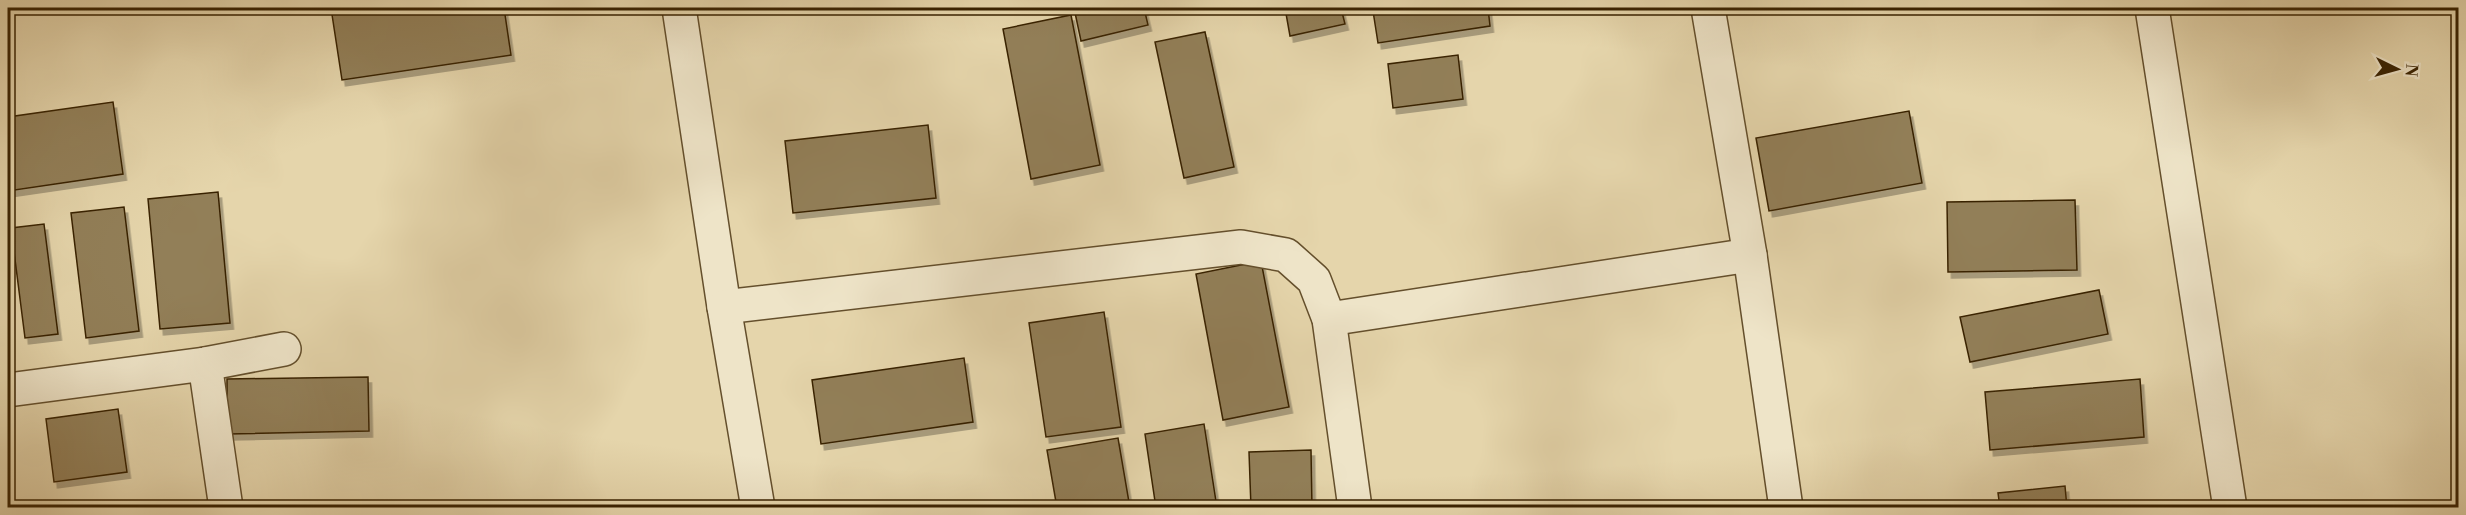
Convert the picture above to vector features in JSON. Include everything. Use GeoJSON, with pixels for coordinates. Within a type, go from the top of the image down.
{"type":"FeatureCollection","features":[{"type":"Feature","properties":{"kind":"street"},"geometry":{"type":"LineString","coordinates":[[680,8],[724,307],[758,507]]}},
{"type":"Feature","properties":{"kind":"street"},"geometry":{"type":"LineString","coordinates":[[1708,8],[1750,255],[1786,507]]}},
{"type":"Feature","properties":{"kind":"street"},"geometry":{"type":"LineString","coordinates":[[2152,8],[2230,507]]}},
{"type":"Feature","properties":{"kind":"street"},"geometry":{"type":"LineString","coordinates":[[724,307],[1240,247],[1287,255],[1314,279],[1329,319],[1355,507]]}},
{"type":"Feature","properties":{"kind":"street"},"geometry":{"type":"LineString","coordinates":[[1329,319],[1750,255]]}},
{"type":"Feature","properties":{"kind":"street"},"geometry":{"type":"LineString","coordinates":[[8,390],[205,364],[284,349]]}},
{"type":"Feature","properties":{"kind":"street"},"geometry":{"type":"LineString","coordinates":[[205,364],[226,507]]}},
{"type":"Feature","properties":{"kind":"building"},"geometry":{"type":"Polygon","coordinates":[[[331,8],[504,8],[511,55],[342,80],[331,8]]]}},
{"type":"Feature","properties":{"kind":"building"},"geometry":{"type":"Polygon","coordinates":[[[1074,8],[1144,8],[1148,25],[1081,41],[1074,8]]]}},
{"type":"Feature","properties":{"kind":"building"},"geometry":{"type":"Polygon","coordinates":[[[1285,8],[1341,8],[1345,24],[1290,36],[1285,8]]]}},
{"type":"Feature","properties":{"kind":"building"},"geometry":{"type":"Polygon","coordinates":[[[1399,8],[1488,8],[1490,26],[1378,43],[1373,11],[1399,8]]]}},
{"type":"Feature","properties":{"kind":"building"},"geometry":{"type":"Polygon","coordinates":[[[1071,15],[1100,165],[1031,179],[1003,29],[1071,15]]]}},
{"type":"Feature","properties":{"kind":"building"},"geometry":{"type":"Polygon","coordinates":[[[1205,32],[1234,167],[1184,178],[1155,42],[1205,32]]]}},
{"type":"Feature","properties":{"kind":"building"},"geometry":{"type":"Polygon","coordinates":[[[1458,55],[1463,99],[1393,108],[1388,64],[1458,55]]]}},
{"type":"Feature","properties":{"kind":"building"},"geometry":{"type":"Polygon","coordinates":[[[113,102],[123,174],[8,191],[8,117],[113,102]]]}},
{"type":"Feature","properties":{"kind":"building"},"geometry":{"type":"Polygon","coordinates":[[[1909,111],[1922,183],[1769,211],[1756,138],[1909,111]]]}},
{"type":"Feature","properties":{"kind":"building"},"geometry":{"type":"Polygon","coordinates":[[[928,125],[936,198],[793,213],[785,141],[928,125]]]}},
{"type":"Feature","properties":{"kind":"building"},"geometry":{"type":"Polygon","coordinates":[[[218,192],[230,323],[160,329],[148,199],[218,192]]]}},
{"type":"Feature","properties":{"kind":"building"},"geometry":{"type":"Polygon","coordinates":[[[2075,200],[2077,270],[1948,272],[1947,202],[2075,200]]]}},
{"type":"Feature","properties":{"kind":"building"},"geometry":{"type":"Polygon","coordinates":[[[124,207],[139,331],[86,338],[71,213],[124,207]]]}},
{"type":"Feature","properties":{"kind":"building"},"geometry":{"type":"Polygon","coordinates":[[[44,224],[58,334],[25,338],[11,228],[44,224]]]}},
{"type":"Feature","properties":{"kind":"building"},"geometry":{"type":"Polygon","coordinates":[[[1261,261],[1289,407],[1223,420],[1196,274],[1261,261]]]}},
{"type":"Feature","properties":{"kind":"building"},"geometry":{"type":"Polygon","coordinates":[[[2099,290],[2108,334],[1970,362],[1960,317],[2099,290]]]}},
{"type":"Feature","properties":{"kind":"building"},"geometry":{"type":"Polygon","coordinates":[[[1104,312],[1121,427],[1046,437],[1029,323],[1104,312]]]}},
{"type":"Feature","properties":{"kind":"building"},"geometry":{"type":"Polygon","coordinates":[[[964,358],[973,422],[821,444],[812,380],[964,358]]]}},
{"type":"Feature","properties":{"kind":"building"},"geometry":{"type":"Polygon","coordinates":[[[368,377],[369,431],[227,434],[227,379],[368,377]]]}},
{"type":"Feature","properties":{"kind":"building"},"geometry":{"type":"Polygon","coordinates":[[[2140,379],[2144,437],[1990,450],[1985,392],[2140,379]]]}},
{"type":"Feature","properties":{"kind":"building"},"geometry":{"type":"Polygon","coordinates":[[[118,409],[127,472],[54,482],[46,419],[118,409]]]}},
{"type":"Feature","properties":{"kind":"building"},"geometry":{"type":"Polygon","coordinates":[[[1204,424],[1217,508],[1156,508],[1145,434],[1204,424]]]}},
{"type":"Feature","properties":{"kind":"building"},"geometry":{"type":"Polygon","coordinates":[[[1118,438],[1130,508],[1057,508],[1047,450],[1118,438]]]}},
{"type":"Feature","properties":{"kind":"building"},"geometry":{"type":"Polygon","coordinates":[[[1311,450],[1312,508],[1251,508],[1249,452],[1311,450]]]}},
{"type":"Feature","properties":{"kind":"building"},"geometry":{"type":"Polygon","coordinates":[[[2065,486],[2067,508],[2000,508],[1998,493],[2065,486]]]}}]}
